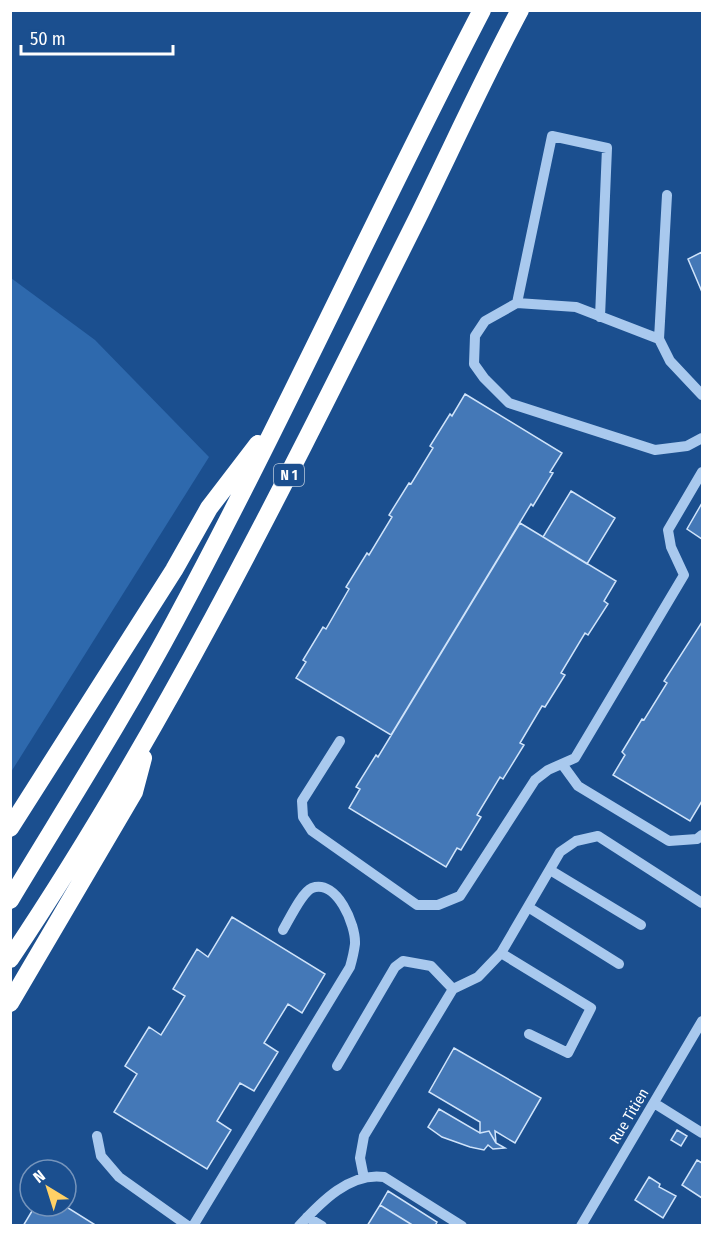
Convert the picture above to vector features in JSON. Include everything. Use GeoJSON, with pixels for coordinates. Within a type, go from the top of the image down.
{"type":"FeatureCollection","features":[{"type":"Feature","properties":{"kind":"highway","name":"N 1"},"geometry":{"type":"LineString","coordinates":[[10,900],[94,762],[174,622],[264,451],[482,10]]}},
{"type":"Feature","properties":{"kind":"highway","name":"N 1"},"geometry":{"type":"LineString","coordinates":[[10,959],[96,825],[244,563],[520,10]]}},
{"type":"Feature","properties":{"kind":"highway"},"geometry":{"type":"LineString","coordinates":[[10,828],[174,570],[209,508],[281,414]]}},
{"type":"Feature","properties":{"kind":"highway"},"geometry":{"type":"LineString","coordinates":[[10,1003],[134,792],[148,736]]}},
{"type":"Feature","properties":{"kind":"street"},"geometry":{"type":"LineString","coordinates":[[517,303],[552,136],[607,148],[600,316]]}},
{"type":"Feature","properties":{"kind":"street"},"geometry":{"type":"LineString","coordinates":[[667,195],[659,339],[670,361],[702,395]]}},
{"type":"Feature","properties":{"kind":"street"},"geometry":{"type":"LineString","coordinates":[[659,339],[576,307],[517,303],[485,321],[475,336],[474,364],[484,378],[509,403],[655,450],[687,447],[702,438]]}},
{"type":"Feature","properties":{"kind":"street"},"geometry":{"type":"LineString","coordinates":[[340,741],[302,801],[303,817],[312,831],[417,905],[438,905],[460,896],[535,780],[548,770],[575,758],[684,575],[671,548],[668,530],[702,472]]}},
{"type":"Feature","properties":{"kind":"street"},"geometry":{"type":"LineString","coordinates":[[562,764],[578,786],[669,841],[697,839],[702,835]]}},
{"type":"Feature","properties":{"kind":"street"},"geometry":{"type":"LineString","coordinates":[[364,1178],[360,1158],[364,1136],[453,989],[478,977],[501,953],[560,852],[576,841],[598,836],[702,903]]}},
{"type":"Feature","properties":{"kind":"street"},"geometry":{"type":"LineString","coordinates":[[550,870],[641,925]]}},
{"type":"Feature","properties":{"kind":"street"},"geometry":{"type":"LineString","coordinates":[[194,1226],[350,967],[355,942],[350,918],[341,900],[327,889],[313,888],[305,893],[283,930]]}},
{"type":"Feature","properties":{"kind":"street"},"geometry":{"type":"LineString","coordinates":[[528,907],[619,964]]}},
{"type":"Feature","properties":{"kind":"street"},"geometry":{"type":"LineString","coordinates":[[501,953],[591,1008],[568,1053],[529,1034]]}},
{"type":"Feature","properties":{"kind":"street"},"geometry":{"type":"LineString","coordinates":[[337,1066],[395,967],[404,961],[431,966],[453,989]]}},
{"type":"Feature","properties":{"kind":"street","name":"Rue Titien"},"geometry":{"type":"LineString","coordinates":[[581,1226],[702,1021]]}},
{"type":"Feature","properties":{"kind":"street"},"geometry":{"type":"LineString","coordinates":[[654,1103],[702,1133]]}},
{"type":"Feature","properties":{"kind":"street"},"geometry":{"type":"LineString","coordinates":[[97,1136],[101,1156],[119,1177],[188,1226]]}},
{"type":"Feature","properties":{"kind":"street"},"geometry":{"type":"LineString","coordinates":[[303,1221],[344,1185],[372,1175],[384,1177],[462,1226]]}},
{"type":"Feature","properties":{"kind":"street"},"geometry":{"type":"LineString","coordinates":[[303,1221],[322,1226]]}},
{"type":"Feature","properties":{"kind":"shaded area"},"geometry":{"type":"Polygon","coordinates":[[[11,278],[95,340],[209,457],[11,772],[11,278]]]}},
{"type":"Feature","properties":{"kind":"building"},"geometry":{"type":"Polygon","coordinates":[[[702,252],[702,292],[688,259],[702,252]]]}},
{"type":"Feature","properties":{"kind":"building"},"geometry":{"type":"Polygon","coordinates":[[[465,394],[562,453],[533,506],[531,504],[391,735],[296,678],[306,662],[303,660],[323,627],[326,629],[349,589],[346,587],[367,553],[369,555],[392,517],[389,515],[433,448],[430,446],[465,394]]]}},
{"type":"Feature","properties":{"kind":"building"},"geometry":{"type":"Polygon","coordinates":[[[571,491],[615,518],[587,564],[543,537],[571,491]]]}},
{"type":"Feature","properties":{"kind":"building"},"geometry":{"type":"Polygon","coordinates":[[[702,503],[702,539],[687,529],[702,503]]]}},
{"type":"Feature","properties":{"kind":"building"},"geometry":{"type":"Polygon","coordinates":[[[520,523],[616,581],[604,601],[608,604],[588,635],[585,633],[561,673],[565,675],[545,707],[542,706],[520,743],[524,745],[503,779],[500,777],[477,815],[481,817],[461,850],[457,848],[446,867],[349,808],[360,789],[356,787],[376,755],[378,757],[520,523]]]}},
{"type":"Feature","properties":{"kind":"building"},"geometry":{"type":"Polygon","coordinates":[[[702,622],[702,801],[690,821],[613,775],[625,755],[622,752],[667,683],[664,681],[702,622]]]}},
{"type":"Feature","properties":{"kind":"building"},"geometry":{"type":"Polygon","coordinates":[[[232,917],[325,974],[302,1013],[288,1004],[264,1043],[278,1052],[254,1091],[240,1083],[217,1121],[231,1130],[207,1169],[114,1112],[137,1074],[125,1066],[149,1027],[161,1035],[185,996],[173,989],[197,949],[208,957],[232,917]]]}},
{"type":"Feature","properties":{"kind":"building"},"geometry":{"type":"Polygon","coordinates":[[[454,1048],[541,1098],[515,1143],[495,1131],[496,1143],[489,1131],[480,1133],[480,1122],[429,1092],[454,1048]]]}},
{"type":"Feature","properties":{"kind":"building"},"geometry":{"type":"Polygon","coordinates":[[[439,1109],[480,1133],[489,1131],[496,1143],[505,1148],[493,1149],[488,1145],[484,1150],[442,1137],[428,1127],[439,1109]]]}},
{"type":"Feature","properties":{"kind":"building"},"geometry":{"type":"Polygon","coordinates":[[[677,1130],[687,1136],[681,1146],[671,1140],[677,1130]]]}},
{"type":"Feature","properties":{"kind":"building"},"geometry":{"type":"Polygon","coordinates":[[[697,1160],[702,1163],[702,1198],[682,1185],[697,1160]]]}},
{"type":"Feature","properties":{"kind":"building"},"geometry":{"type":"Polygon","coordinates":[[[649,1177],[660,1184],[659,1187],[676,1196],[663,1218],[635,1200],[649,1177]]]}},
{"type":"Feature","properties":{"kind":"building"},"geometry":{"type":"Polygon","coordinates":[[[388,1191],[437,1222],[435,1226],[414,1226],[380,1205],[388,1191]]]}},
{"type":"Feature","properties":{"kind":"building"},"geometry":{"type":"Polygon","coordinates":[[[380,1205],[414,1226],[367,1226],[380,1205]]]}},
{"type":"Feature","properties":{"kind":"building"},"geometry":{"type":"Polygon","coordinates":[[[78,1214],[97,1226],[23,1226],[28,1218],[78,1218],[78,1214]]]}}]}
